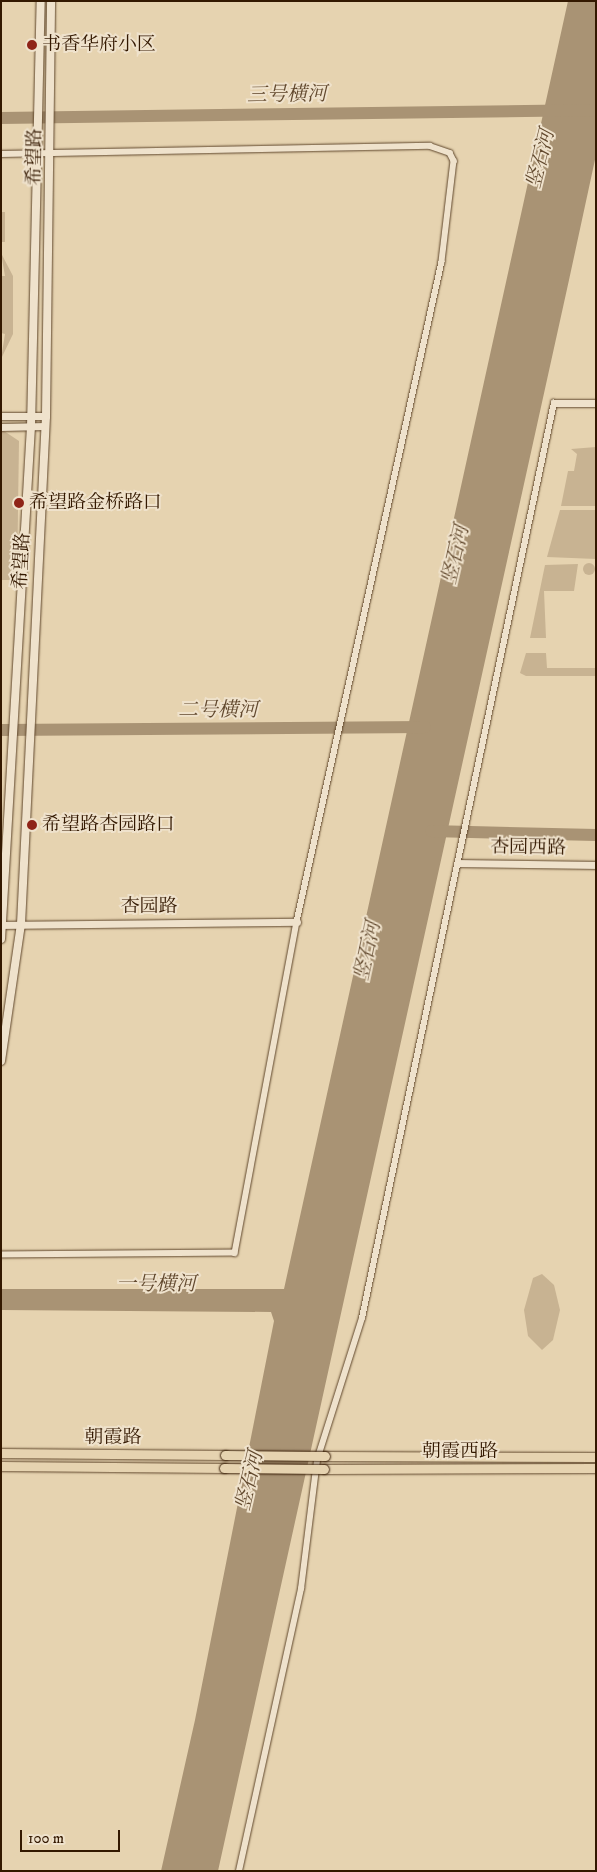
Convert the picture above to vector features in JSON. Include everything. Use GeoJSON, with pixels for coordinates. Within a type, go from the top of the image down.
{"type":"FeatureCollection","features":[{"type":"Feature","properties":{"kind":"main road","name":"希望路"},"geometry":{"type":"LineString","coordinates":[[1,939],[31,427],[41,1]]}},
{"type":"Feature","properties":{"kind":"main road","name":"希望路"},"geometry":{"type":"LineString","coordinates":[[1,1061],[21,924],[46,416],[51,153],[51,1]]}},
{"type":"Feature","properties":{"kind":"main road","name":"朝霞路"},"geometry":{"type":"LineString","coordinates":[[1,1453],[325,1456]]}},
{"type":"Feature","properties":{"kind":"main road","name":"朝霞西路"},"geometry":{"type":"LineString","coordinates":[[325,1456],[596,1458]]}},
{"type":"Feature","properties":{"kind":"main road","name":"朝霞路"},"geometry":{"type":"LineString","coordinates":[[1,1466],[324,1469]]}},
{"type":"Feature","properties":{"kind":"main road","name":"朝霞西路"},"geometry":{"type":"LineString","coordinates":[[324,1469],[596,1468]]}},
{"type":"Feature","properties":{"kind":"street"},"geometry":{"type":"LineString","coordinates":[[1,154],[430,146],[450,153],[454,162],[442,262],[346,716],[297,922],[235,1253],[1,1255]]}},
{"type":"Feature","properties":{"kind":"street"},"geometry":{"type":"LineString","coordinates":[[239,1871],[301,1589],[317,1460],[362,1318],[554,404],[596,403]]}},
{"type":"Feature","properties":{"kind":"street"},"geometry":{"type":"LineString","coordinates":[[1,416],[46,416]]}},
{"type":"Feature","properties":{"kind":"street"},"geometry":{"type":"LineString","coordinates":[[1,427],[45,426]]}},
{"type":"Feature","properties":{"kind":"street","name":"杏园西路"},"geometry":{"type":"LineString","coordinates":[[459,863],[596,865]]}},
{"type":"Feature","properties":{"kind":"street","name":"杏园路"},"geometry":{"type":"LineString","coordinates":[[2,925],[297,922]]}},
{"type":"Feature","properties":{"kind":"shaded area"},"geometry":{"type":"Polygon","coordinates":[[[1,212],[5,212],[5,242],[1,242],[1,212]]]}},
{"type":"Feature","properties":{"kind":"shaded area"},"geometry":{"type":"Polygon","coordinates":[[[1,253],[13,276],[13,334],[1,359],[5,334],[1,333],[1,276],[5,276],[1,253]]]}},
{"type":"Feature","properties":{"kind":"shaded area"},"geometry":{"type":"Polygon","coordinates":[[[1,429],[19,441],[17,580],[1,580],[1,429]]]}},
{"type":"Feature","properties":{"kind":"shaded area"},"geometry":{"type":"Polygon","coordinates":[[[596,447],[596,506],[561,506],[568,471],[574,471],[577,454],[571,449],[596,447]]]}},
{"type":"Feature","properties":{"kind":"shaded area"},"geometry":{"type":"Polygon","coordinates":[[[560,510],[596,510],[596,559],[547,557],[560,510]]]}},
{"type":"Feature","properties":{"kind":"shaded area"},"geometry":{"type":"Polygon","coordinates":[[[587,563],[591,563],[595,569],[591,575],[587,575],[583,571],[583,567],[587,563]]]}},
{"type":"Feature","properties":{"kind":"shaded area"},"geometry":{"type":"Polygon","coordinates":[[[578,564],[574,591],[544,591],[546,638],[530,638],[545,565],[578,564]]]}},
{"type":"Feature","properties":{"kind":"shaded area"},"geometry":{"type":"Polygon","coordinates":[[[526,653],[546,653],[547,668],[596,668],[596,676],[526,676],[520,673],[526,653]]]}},
{"type":"Feature","properties":{"kind":"shaded area"},"geometry":{"type":"Polygon","coordinates":[[[542,1274],[554,1285],[560,1310],[553,1340],[542,1350],[528,1336],[524,1310],[533,1278],[542,1274]]]}},
{"type":"Feature","properties":{"kind":"water","name":"竖石河"},"geometry":{"type":"Polygon","coordinates":[[[568,1],[596,1],[596,155],[569,280],[218,1871],[161,1871],[195,1720],[274,1321],[271,1312],[1,1310],[1,1289],[284,1289],[568,1]]]}},
{"type":"Feature","properties":{"kind":"waterway","name":"三号横河"},"geometry":{"type":"LineString","coordinates":[[1,118],[596,110]]}},
{"type":"Feature","properties":{"kind":"waterway","name":"二号横河"},"geometry":{"type":"LineString","coordinates":[[1,730],[425,727]]}},
{"type":"Feature","properties":{"kind":"waterway"},"geometry":{"type":"LineString","coordinates":[[431,831],[596,835]]}},
{"type":"Feature","properties":{"kind":"place","name":"书香华府小区"},"geometry":{"type":"Point","coordinates":[32,45]}},
{"type":"Feature","properties":{"kind":"place","name":"希望路金桥路口"},"geometry":{"type":"Point","coordinates":[19,503]}},
{"type":"Feature","properties":{"kind":"place","name":"希望路杏园路口"},"geometry":{"type":"Point","coordinates":[32,825]}},
{"type":"Feature","properties":{"kind":"water label","name":"一号横河"},"geometry":{"type":"Point","coordinates":[156,1284]}}]}
